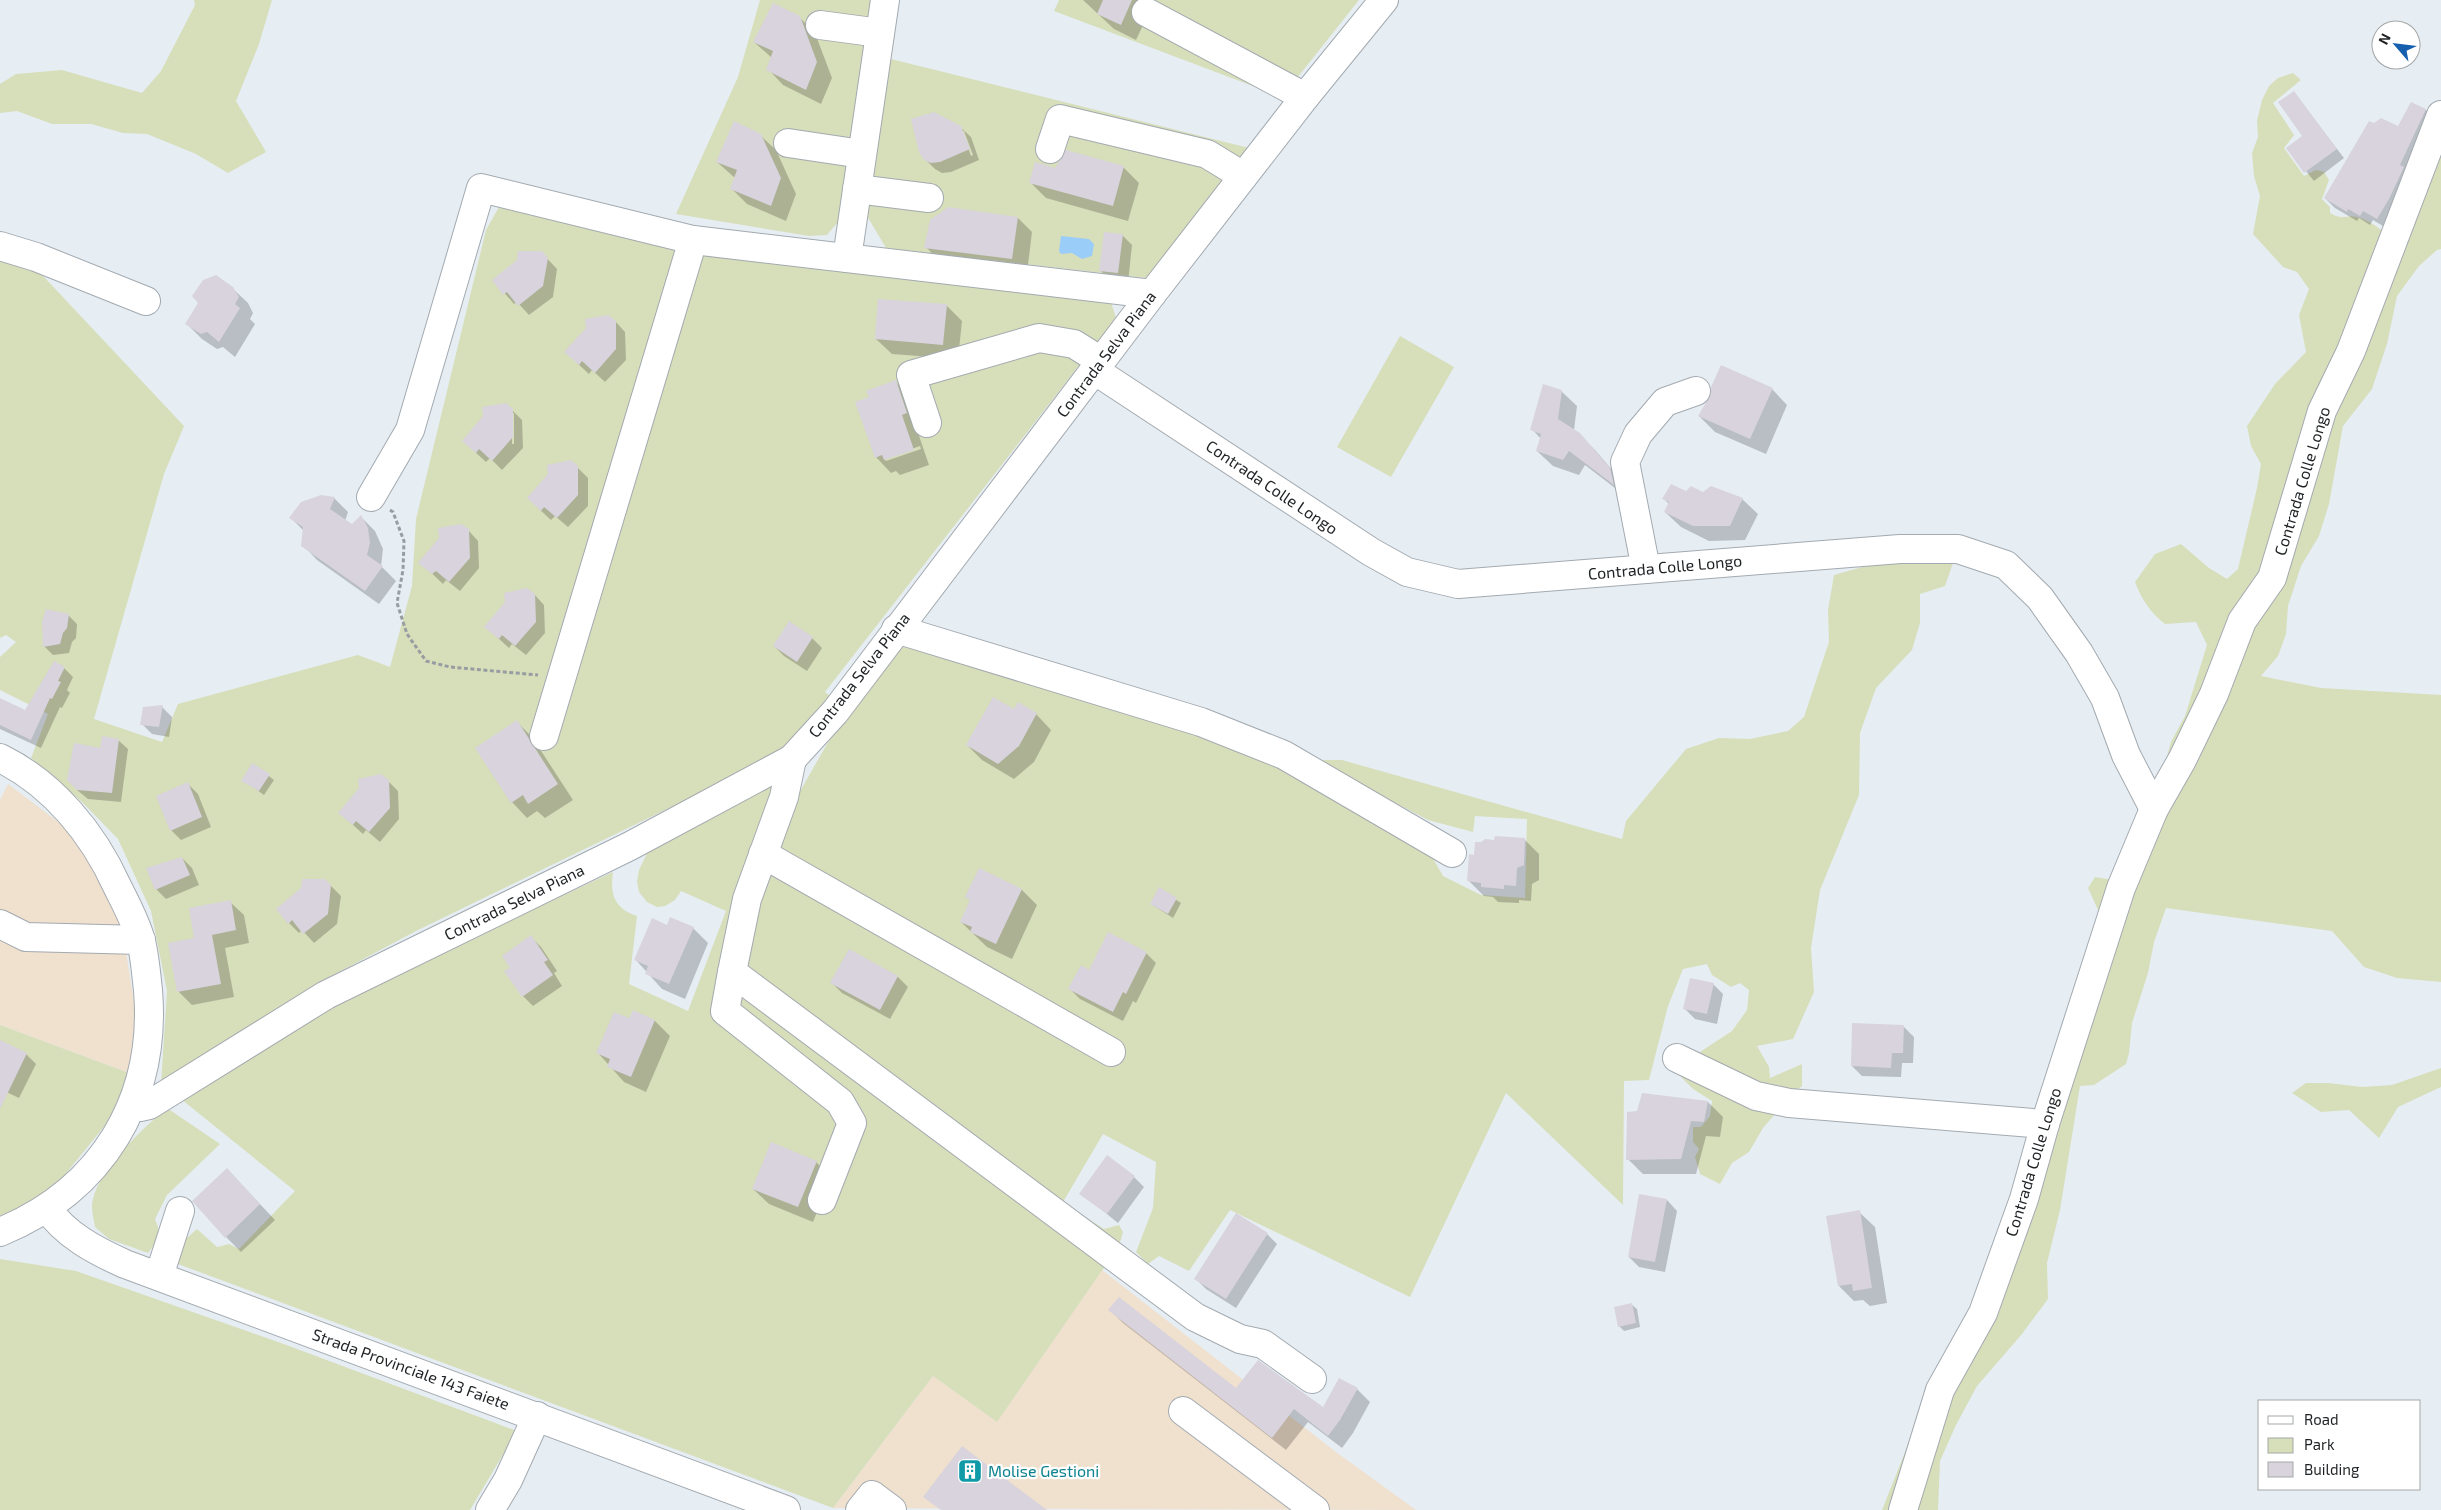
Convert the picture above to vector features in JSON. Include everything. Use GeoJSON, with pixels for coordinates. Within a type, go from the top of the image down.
{"type":"FeatureCollection","features":[{"type":"Feature","properties":{"kind":"street"},"geometry":{"type":"LineString","coordinates":[[847,258],[885,0]]}},
{"type":"Feature","properties":{"kind":"street","name":"Contrada Selva Piana"},"geometry":{"type":"LineString","coordinates":[[133,1105],[140,1107],[149,1105],[326,995],[630,846],[740,788],[792,758],[835,712],[896,629],[1152,294],[1305,97],[1384,0]]}},
{"type":"Feature","properties":{"kind":"street"},"geometry":{"type":"LineString","coordinates":[[1146,12],[1305,97]]}},
{"type":"Feature","properties":{"kind":"street"},"geometry":{"type":"LineString","coordinates":[[820,25],[880,33]]}},
{"type":"Feature","properties":{"kind":"street","name":"Contrada Colle Longo"},"geometry":{"type":"LineString","coordinates":[[1903,1510],[1940,1390],[1983,1312],[2024,1199],[2045,1124],[2121,888],[2154,809],[2186,752],[2214,694],[2242,621],[2272,578],[2322,411],[2351,351],[2441,115]]}},
{"type":"Feature","properties":{"kind":"street"},"geometry":{"type":"LineString","coordinates":[[1050,149],[1060,119],[1207,154],[1243,176]]}},
{"type":"Feature","properties":{"kind":"street"},"geometry":{"type":"LineString","coordinates":[[788,143],[862,154]]}},
{"type":"Feature","properties":{"kind":"street"},"geometry":{"type":"LineString","coordinates":[[371,497],[410,430],[481,188],[693,240],[1152,294]]}},
{"type":"Feature","properties":{"kind":"street"},"geometry":{"type":"LineString","coordinates":[[857,189],[929,198]]}},
{"type":"Feature","properties":{"kind":"street"},"geometry":{"type":"LineString","coordinates":[[544,736],[693,240]]}},
{"type":"Feature","properties":{"kind":"street"},"geometry":{"type":"LineString","coordinates":[[0,246],[36,257],[146,301]]}},
{"type":"Feature","properties":{"kind":"street","name":"Contrada Colle Longo"},"geometry":{"type":"LineString","coordinates":[[927,423],[911,375],[1039,338],[1074,344],[1098,365],[1371,552],[1407,572],[1460,575],[1646,569],[1900,549],[1958,549],[2006,565],[2040,598],[2079,653],[2104,698],[2126,755],[2154,809]]}},
{"type":"Feature","properties":{"kind":"street"},"geometry":{"type":"LineString","coordinates":[[1646,569],[1625,462],[1638,434],[1665,402],[1696,391]]}},
{"type":"Feature","properties":{"kind":"street"},"geometry":{"type":"LineString","coordinates":[[896,629],[1201,722],[1284,755],[1452,853]]}},
{"type":"Feature","properties":{"kind":"street"},"geometry":{"type":"LineString","coordinates":[[0,758],[23,769],[56,797],[102,853],[141,940],[145,959],[149,1003],[148,1037],[141,1079],[133,1105],[103,1154],[74,1186],[47,1208],[0,1232]]}},
{"type":"Feature","properties":{"kind":"street"},"geometry":{"type":"LineString","coordinates":[[792,758],[784,798],[747,899],[725,1011],[840,1102],[852,1123],[822,1200]]}},
{"type":"Feature","properties":{"kind":"street"},"geometry":{"type":"LineString","coordinates":[[763,854],[1111,1052]]}},
{"type":"Feature","properties":{"kind":"street"},"geometry":{"type":"LineString","coordinates":[[0,924],[26,937],[141,940]]}},
{"type":"Feature","properties":{"kind":"street"},"geometry":{"type":"LineString","coordinates":[[732,972],[1195,1317],[1240,1339],[1263,1344],[1312,1379]]}},
{"type":"Feature","properties":{"kind":"street"},"geometry":{"type":"LineString","coordinates":[[1677,1058],[1756,1096],[1788,1103],[2045,1124]]}},
{"type":"Feature","properties":{"kind":"street","name":"Strada Provinciale 143 Faiete"},"geometry":{"type":"LineString","coordinates":[[47,1208],[58,1221],[92,1248],[159,1276],[786,1510]]}},
{"type":"Feature","properties":{"kind":"street"},"geometry":{"type":"LineString","coordinates":[[159,1276],[180,1211]]}},
{"type":"Feature","properties":{"kind":"street"},"geometry":{"type":"LineString","coordinates":[[1182,1411],[1315,1510]]}},
{"type":"Feature","properties":{"kind":"street"},"geometry":{"type":"LineString","coordinates":[[490,1510],[508,1480],[537,1416]]}},
{"type":"Feature","properties":{"kind":"street"},"geometry":{"type":"LineString","coordinates":[[860,1510],[872,1495],[892,1510]]}},
{"type":"Feature","properties":{"kind":"path"},"geometry":{"type":"LineString","coordinates":[[371,497],[393,512],[404,541],[404,570],[397,603],[407,634],[426,661],[450,667],[561,677]]}},
{"type":"Feature","properties":{"kind":"shaded area"},"geometry":{"type":"Polygon","coordinates":[[[8,784],[61,824],[94,866],[122,927],[136,1014],[129,1073],[0,1025],[0,800],[8,784]]]}},
{"type":"Feature","properties":{"kind":"shaded area"},"geometry":{"type":"Polygon","coordinates":[[[1102,1270],[1336,1452],[1416,1510],[833,1508],[933,1376],[997,1422],[1102,1270]]]}},
{"type":"Feature","properties":{"kind":"green space"},"geometry":{"type":"Polygon","coordinates":[[[194,0],[272,0],[259,44],[236,101],[266,152],[228,173],[196,154],[147,134],[123,133],[91,124],[52,124],[17,111],[0,113],[0,84],[16,74],[62,70],[142,93],[161,71],[195,5],[194,0]]]}},
{"type":"Feature","properties":{"kind":"green space"},"geometry":{"type":"Polygon","coordinates":[[[760,0],[874,0],[844,215],[827,235],[809,236],[676,214],[738,77],[760,0]]]}},
{"type":"Feature","properties":{"kind":"green space"},"geometry":{"type":"Polygon","coordinates":[[[1059,0],[1359,0],[1282,97],[1054,11],[1059,0]]]}},
{"type":"Feature","properties":{"kind":"green space"},"geometry":{"type":"Polygon","coordinates":[[[887,58],[1249,148],[1147,278],[886,248],[867,216],[887,58]]]}},
{"type":"Feature","properties":{"kind":"green space"},"geometry":{"type":"Polygon","coordinates":[[[2293,73],[2301,80],[2273,103],[2294,135],[2284,148],[2304,176],[2316,170],[2324,172],[2329,180],[2322,199],[2330,207],[2330,213],[2342,217],[2353,216],[2361,218],[2385,233],[2441,137],[2441,249],[2437,250],[2419,266],[2397,296],[2387,344],[2372,389],[2343,426],[2329,504],[2319,536],[2301,566],[2288,606],[2286,634],[2278,656],[2261,676],[2321,688],[2441,695],[2441,982],[2397,978],[2364,967],[2332,931],[2166,908],[2154,942],[2148,973],[2132,1023],[2126,1064],[2094,1085],[2080,1086],[2060,1210],[2047,1263],[2048,1299],[2022,1334],[1977,1386],[1956,1425],[1940,1461],[1938,1510],[1882,1510],[1935,1377],[1978,1295],[2009,1206],[2099,912],[2088,888],[2095,877],[2113,880],[2161,778],[2171,742],[2185,716],[2207,645],[2196,622],[2165,624],[2147,605],[2135,582],[2155,554],[2181,544],[2209,568],[2227,579],[2238,569],[2261,464],[2251,446],[2247,426],[2275,384],[2306,352],[2299,315],[2309,289],[2297,272],[2283,267],[2253,234],[2260,196],[2254,176],[2252,153],[2258,137],[2257,121],[2262,100],[2269,86],[2278,78],[2293,73]]]}},
{"type":"Feature","properties":{"kind":"green space"},"geometry":{"type":"Polygon","coordinates":[[[499,207],[707,252],[1110,299],[1116,318],[825,692],[830,696],[792,742],[760,764],[416,931],[322,981],[161,1084],[167,991],[151,911],[118,839],[82,802],[31,758],[48,714],[0,690],[0,657],[16,642],[6,635],[0,638],[0,253],[30,262],[184,426],[164,474],[94,719],[162,742],[178,704],[358,655],[390,667],[412,586],[416,519],[486,230],[499,207]]]}},
{"type":"Feature","properties":{"kind":"green space"},"geometry":{"type":"Polygon","coordinates":[[[1400,336],[1454,367],[1391,477],[1337,447],[1400,336]]]}},
{"type":"Feature","properties":{"kind":"green space"},"geometry":{"type":"Polygon","coordinates":[[[1954,560],[1945,586],[1920,594],[1920,623],[1912,650],[1876,688],[1860,733],[1859,795],[1820,890],[1811,948],[1814,992],[1793,1039],[1757,1046],[1769,1067],[1770,1078],[1802,1064],[1802,1086],[1793,1093],[1763,1128],[1749,1152],[1732,1163],[1720,1184],[1700,1174],[1695,1157],[1699,1149],[1693,1142],[1693,1127],[1701,1127],[1710,1116],[1712,1101],[1693,1089],[1681,1077],[1697,1054],[1732,1031],[1747,1010],[1749,990],[1740,983],[1731,987],[1712,975],[1707,964],[1683,969],[1668,1006],[1649,1080],[1624,1081],[1623,1205],[1506,1093],[1410,1297],[1230,1210],[1189,1271],[1159,1256],[1148,1264],[1136,1252],[1153,1208],[1156,1162],[1103,1134],[1063,1202],[1104,1229],[1119,1225],[1123,1232],[1119,1246],[997,1422],[933,1376],[833,1508],[178,1264],[180,1244],[197,1229],[217,1247],[229,1244],[239,1249],[295,1191],[181,1099],[333,1003],[613,872],[612,887],[615,899],[623,909],[637,916],[629,984],[688,1011],[726,911],[681,891],[675,900],[665,906],[657,907],[647,902],[639,892],[637,882],[639,870],[649,849],[771,786],[782,823],[827,744],[901,638],[1172,722],[1314,781],[1426,846],[1443,876],[1481,895],[1525,898],[1527,819],[1475,816],[1473,832],[1428,820],[1314,760],[1342,760],[1622,839],[1626,821],[1686,749],[1719,738],[1750,739],[1788,731],[1804,717],[1829,642],[1828,610],[1834,575],[1873,564],[1954,560]]]}},
{"type":"Feature","properties":{"kind":"green space"},"geometry":{"type":"Polygon","coordinates":[[[0,1025],[129,1073],[115,1113],[47,1197],[0,1219],[0,1025]]]}},
{"type":"Feature","properties":{"kind":"green space"},"geometry":{"type":"Polygon","coordinates":[[[2441,1068],[2441,1087],[2398,1107],[2379,1138],[2349,1110],[2321,1112],[2292,1093],[2306,1083],[2328,1083],[2362,1087],[2392,1085],[2441,1068]]]}},
{"type":"Feature","properties":{"kind":"green space"},"geometry":{"type":"Polygon","coordinates":[[[167,1108],[220,1144],[167,1195],[155,1219],[161,1236],[148,1253],[109,1239],[95,1227],[92,1207],[101,1180],[110,1166],[133,1139],[167,1108]]]}},
{"type":"Feature","properties":{"kind":"green space"},"geometry":{"type":"Polygon","coordinates":[[[0,1259],[76,1271],[281,1343],[517,1431],[470,1510],[0,1510],[0,1259]]]}},
{"type":"Feature","properties":{"kind":"water"},"geometry":{"type":"Polygon","coordinates":[[[1061,236],[1089,239],[1094,244],[1092,256],[1082,259],[1072,253],[1061,254],[1059,251],[1061,236]]]}},
{"type":"Feature","properties":{"kind":"building"},"geometry":{"type":"Polygon","coordinates":[[[1103,0],[1132,0],[1121,25],[1097,14],[1103,0]]]}},
{"type":"Feature","properties":{"kind":"building"},"geometry":{"type":"Polygon","coordinates":[[[773,3],[800,16],[817,62],[806,90],[766,70],[773,51],[753,42],[773,3]]]}},
{"type":"Feature","properties":{"kind":"building"},"geometry":{"type":"Polygon","coordinates":[[[2294,91],[2337,149],[2304,173],[2286,148],[2302,136],[2278,102],[2294,91]]]}},
{"type":"Feature","properties":{"kind":"building"},"geometry":{"type":"Polygon","coordinates":[[[2411,102],[2426,109],[2400,165],[2404,167],[2377,219],[2363,211],[2360,216],[2348,209],[2347,212],[2324,198],[2369,121],[2374,123],[2381,118],[2398,126],[2411,102]]]}},
{"type":"Feature","properties":{"kind":"building"},"geometry":{"type":"Polygon","coordinates":[[[934,112],[961,126],[970,149],[940,162],[931,163],[924,160],[919,152],[911,119],[934,112]]]}},
{"type":"Feature","properties":{"kind":"building"},"geometry":{"type":"Polygon","coordinates":[[[734,121],[761,134],[781,178],[771,206],[730,189],[737,170],[716,162],[734,121]]]}},
{"type":"Feature","properties":{"kind":"building"},"geometry":{"type":"Polygon","coordinates":[[[1066,150],[1124,166],[1113,206],[1029,183],[1035,162],[1055,168],[1066,150]]]}},
{"type":"Feature","properties":{"kind":"building"},"geometry":{"type":"Polygon","coordinates":[[[948,207],[1018,217],[1012,259],[924,248],[930,220],[948,207]]]}},
{"type":"Feature","properties":{"kind":"building"},"geometry":{"type":"Polygon","coordinates":[[[1104,232],[1123,234],[1118,273],[1099,271],[1104,232]]]}},
{"type":"Feature","properties":{"kind":"building"},"geometry":{"type":"Polygon","coordinates":[[[518,251],[542,251],[548,258],[543,286],[518,306],[507,292],[503,295],[492,280],[517,260],[518,251]]]}},
{"type":"Feature","properties":{"kind":"building"},"geometry":{"type":"Polygon","coordinates":[[[216,275],[233,287],[239,297],[235,304],[240,308],[219,342],[207,332],[201,334],[185,324],[198,303],[192,296],[203,280],[216,275]]]}},
{"type":"Feature","properties":{"kind":"building"},"geometry":{"type":"Polygon","coordinates":[[[878,299],[947,304],[943,345],[875,339],[878,299]]]}},
{"type":"Feature","properties":{"kind":"building"},"geometry":{"type":"Polygon","coordinates":[[[608,315],[616,321],[616,349],[595,373],[582,361],[579,365],[564,352],[586,328],[585,319],[608,315]]]}},
{"type":"Feature","properties":{"kind":"building"},"geometry":{"type":"Polygon","coordinates":[[[1721,365],[1773,388],[1750,439],[1698,416],[1711,394],[1711,387],[1721,365]]]}},
{"type":"Feature","properties":{"kind":"building"},"geometry":{"type":"Polygon","coordinates":[[[896,380],[907,413],[902,415],[914,450],[884,460],[882,455],[875,458],[855,402],[869,397],[866,391],[896,380]]]}},
{"type":"Feature","properties":{"kind":"building"},"geometry":{"type":"Polygon","coordinates":[[[1543,384],[1562,390],[1558,419],[1580,433],[1610,468],[1614,485],[1569,451],[1563,460],[1536,451],[1541,434],[1530,430],[1543,384]]]}},
{"type":"Feature","properties":{"kind":"building"},"geometry":{"type":"Polygon","coordinates":[[[506,403],[513,409],[513,437],[492,461],[479,449],[476,453],[462,441],[483,416],[482,407],[506,403]]]}},
{"type":"Feature","properties":{"kind":"building"},"geometry":{"type":"Polygon","coordinates":[[[571,460],[578,466],[578,495],[557,518],[544,507],[541,511],[527,498],[548,474],[547,465],[571,460]]]}},
{"type":"Feature","properties":{"kind":"building"},"geometry":{"type":"Polygon","coordinates":[[[1671,484],[1686,491],[1691,486],[1703,492],[1711,486],[1743,498],[1730,526],[1693,526],[1664,512],[1669,502],[1662,499],[1671,484]]]}},
{"type":"Feature","properties":{"kind":"building"},"geometry":{"type":"Polygon","coordinates":[[[321,495],[335,497],[330,509],[352,524],[361,515],[368,528],[370,543],[367,555],[383,566],[365,591],[301,546],[303,527],[289,518],[301,502],[321,495]]]}},
{"type":"Feature","properties":{"kind":"building"},"geometry":{"type":"Polygon","coordinates":[[[461,524],[469,529],[470,558],[449,582],[436,571],[432,574],[418,563],[439,538],[438,528],[461,524]]]}},
{"type":"Feature","properties":{"kind":"building"},"geometry":{"type":"Polygon","coordinates":[[[527,588],[535,594],[536,622],[515,646],[502,635],[499,639],[484,627],[505,602],[504,593],[527,588]]]}},
{"type":"Feature","properties":{"kind":"building"},"geometry":{"type":"Polygon","coordinates":[[[46,609],[69,614],[67,628],[63,633],[60,644],[43,647],[42,622],[46,609]]]}},
{"type":"Feature","properties":{"kind":"building"},"geometry":{"type":"Polygon","coordinates":[[[789,621],[813,637],[797,662],[773,646],[789,621]]]}},
{"type":"Feature","properties":{"kind":"building"},"geometry":{"type":"Polygon","coordinates":[[[54,661],[65,667],[58,681],[61,682],[52,699],[50,698],[31,740],[0,725],[0,698],[25,710],[54,661]]]}},
{"type":"Feature","properties":{"kind":"building"},"geometry":{"type":"Polygon","coordinates":[[[993,697],[1014,709],[1018,702],[1037,713],[1019,746],[998,764],[966,745],[993,697]]]}},
{"type":"Feature","properties":{"kind":"building"},"geometry":{"type":"Polygon","coordinates":[[[163,705],[159,727],[140,725],[143,707],[163,705]]]}},
{"type":"Feature","properties":{"kind":"building"},"geometry":{"type":"Polygon","coordinates":[[[517,720],[558,784],[528,804],[523,795],[511,803],[475,748],[517,720]]]}},
{"type":"Feature","properties":{"kind":"building"},"geometry":{"type":"Polygon","coordinates":[[[102,736],[119,739],[112,793],[77,790],[67,780],[74,743],[100,748],[102,736]]]}},
{"type":"Feature","properties":{"kind":"building"},"geometry":{"type":"Polygon","coordinates":[[[252,763],[270,774],[259,791],[241,781],[252,763]]]}},
{"type":"Feature","properties":{"kind":"building"},"geometry":{"type":"Polygon","coordinates":[[[381,774],[389,780],[390,808],[369,832],[356,821],[353,825],[338,813],[359,788],[358,779],[381,774]]]}},
{"type":"Feature","properties":{"kind":"building"},"geometry":{"type":"Polygon","coordinates":[[[188,782],[202,817],[170,831],[156,796],[188,782]]]}},
{"type":"Feature","properties":{"kind":"building"},"geometry":{"type":"Polygon","coordinates":[[[1495,836],[1525,838],[1524,865],[1517,868],[1516,886],[1504,885],[1504,889],[1481,887],[1481,883],[1467,881],[1469,854],[1474,855],[1475,842],[1481,842],[1485,839],[1494,840],[1495,836]]]}},
{"type":"Feature","properties":{"kind":"building"},"geometry":{"type":"Polygon","coordinates":[[[182,857],[190,875],[155,890],[146,868],[182,857]]]}},
{"type":"Feature","properties":{"kind":"building"},"geometry":{"type":"Polygon","coordinates":[[[979,868],[1022,889],[996,944],[970,932],[972,927],[960,922],[970,900],[965,897],[979,868]]]}},
{"type":"Feature","properties":{"kind":"building"},"geometry":{"type":"Polygon","coordinates":[[[302,879],[325,879],[331,885],[328,914],[303,934],[292,920],[288,924],[276,909],[301,888],[302,879]]]}},
{"type":"Feature","properties":{"kind":"building"},"geometry":{"type":"Polygon","coordinates":[[[1159,887],[1177,898],[1168,914],[1150,904],[1159,887]]]}},
{"type":"Feature","properties":{"kind":"building"},"geometry":{"type":"Polygon","coordinates":[[[231,900],[236,930],[212,935],[221,984],[177,992],[168,943],[194,938],[189,908],[231,900]]]}},
{"type":"Feature","properties":{"kind":"building"},"geometry":{"type":"Polygon","coordinates":[[[670,917],[694,927],[669,984],[645,974],[648,966],[634,960],[652,918],[667,925],[670,917]]]}},
{"type":"Feature","properties":{"kind":"building"},"geometry":{"type":"Polygon","coordinates":[[[1108,932],[1147,952],[1126,994],[1123,992],[1113,1012],[1068,989],[1081,965],[1089,970],[1108,932]]]}},
{"type":"Feature","properties":{"kind":"building"},"geometry":{"type":"Polygon","coordinates":[[[531,935],[548,960],[544,962],[553,975],[522,997],[504,971],[510,968],[502,956],[531,935]]]}},
{"type":"Feature","properties":{"kind":"building"},"geometry":{"type":"Polygon","coordinates":[[[849,949],[898,976],[880,1010],[830,983],[849,949]]]}},
{"type":"Feature","properties":{"kind":"building"},"geometry":{"type":"Polygon","coordinates":[[[1690,978],[1714,983],[1707,1014],[1683,1009],[1690,978]]]}},
{"type":"Feature","properties":{"kind":"building"},"geometry":{"type":"Polygon","coordinates":[[[633,1010],[655,1020],[631,1077],[607,1067],[610,1059],[596,1053],[614,1012],[629,1018],[633,1010]]]}},
{"type":"Feature","properties":{"kind":"building"},"geometry":{"type":"Polygon","coordinates":[[[1852,1023],[1904,1025],[1903,1053],[1892,1053],[1891,1068],[1851,1066],[1852,1023]]]}},
{"type":"Feature","properties":{"kind":"building"},"geometry":{"type":"Polygon","coordinates":[[[0,1040],[27,1053],[0,1109],[0,1040]]]}},
{"type":"Feature","properties":{"kind":"building"},"geometry":{"type":"Polygon","coordinates":[[[1642,1093],[1708,1101],[1704,1122],[1691,1121],[1681,1159],[1626,1160],[1627,1112],[1637,1111],[1642,1093]]]}},
{"type":"Feature","properties":{"kind":"building"},"geometry":{"type":"Polygon","coordinates":[[[771,1142],[817,1161],[798,1207],[752,1189],[771,1142]]]}},
{"type":"Feature","properties":{"kind":"building"},"geometry":{"type":"Polygon","coordinates":[[[1107,1155],[1135,1176],[1107,1214],[1079,1194],[1107,1155]]]}},
{"type":"Feature","properties":{"kind":"building"},"geometry":{"type":"Polygon","coordinates":[[[227,1168],[260,1204],[225,1238],[192,1201],[227,1168]]]}},
{"type":"Feature","properties":{"kind":"building"},"geometry":{"type":"Polygon","coordinates":[[[1639,1194],[1667,1199],[1655,1262],[1628,1257],[1639,1194]]]}},
{"type":"Feature","properties":{"kind":"building"},"geometry":{"type":"Polygon","coordinates":[[[1860,1210],[1872,1288],[1853,1291],[1852,1284],[1838,1286],[1826,1216],[1860,1210]]]}},
{"type":"Feature","properties":{"kind":"building"},"geometry":{"type":"Polygon","coordinates":[[[1236,1213],[1268,1233],[1226,1299],[1194,1279],[1236,1213]]]}},
{"type":"Feature","properties":{"kind":"building"},"geometry":{"type":"Polygon","coordinates":[[[1119,1297],[1236,1388],[1258,1360],[1323,1407],[1339,1378],[1358,1388],[1340,1420],[1328,1436],[1294,1409],[1272,1438],[1108,1310],[1119,1297]]]}},
{"type":"Feature","properties":{"kind":"building"},"geometry":{"type":"Polygon","coordinates":[[[1632,1303],[1636,1323],[1618,1327],[1614,1307],[1632,1303]]]}},
{"type":"Feature","properties":{"kind":"building","name":"Molise Gestioni"},"geometry":{"type":"Polygon","coordinates":[[[962,1446],[1047,1510],[941,1510],[923,1497],[962,1446]]]}},
{"type":"Feature","properties":{"kind":"place","name":"Molise Gestioni"},"geometry":{"type":"Point","coordinates":[970,1471]}}]}
